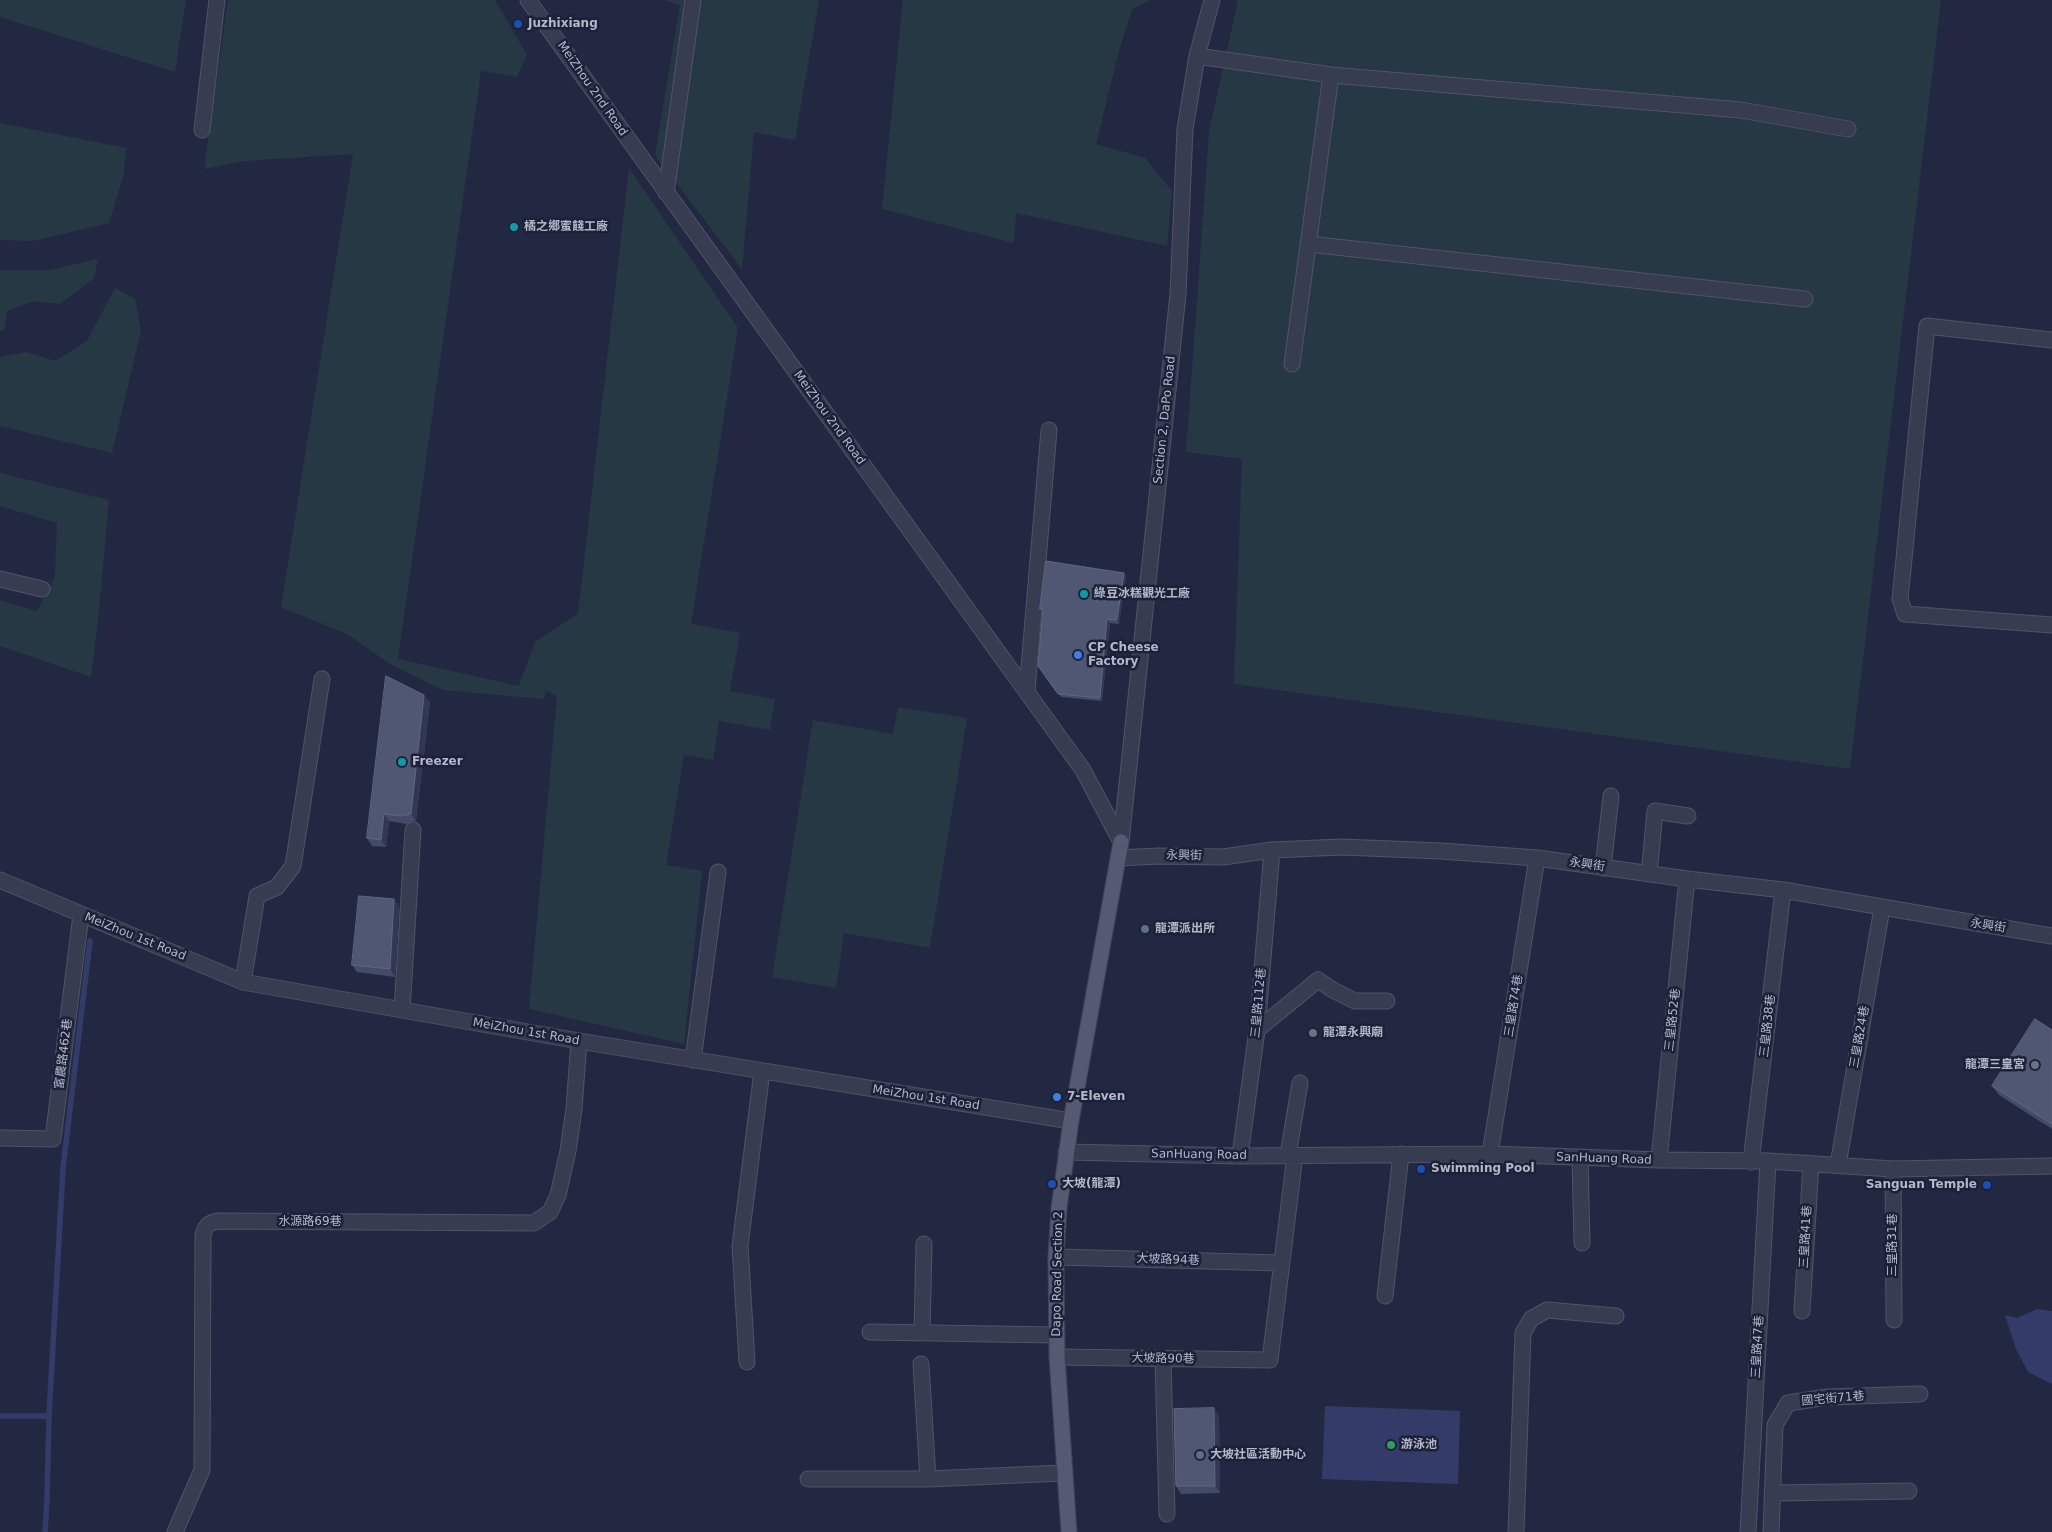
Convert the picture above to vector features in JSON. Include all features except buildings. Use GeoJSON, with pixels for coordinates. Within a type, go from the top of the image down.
{"type":"FeatureCollection","features":[{"type":"Feature","properties":{"kind":"main road","name":"Dapo Road Section 2"},"geometry":{"type":"LineString","coordinates":[[1069,1532],[1063,1473],[1057,1357],[1056,1256],[1059,1208],[1071,1121],[1121,842]]}},
{"type":"Feature","properties":{"kind":"street"},"geometry":{"type":"LineString","coordinates":[[202,130],[217,0]]}},
{"type":"Feature","properties":{"kind":"street","name":"MeiZhou 2nd Road"},"geometry":{"type":"LineString","coordinates":[[528,0],[1083,770],[1121,842]]}},
{"type":"Feature","properties":{"kind":"street"},"geometry":{"type":"LineString","coordinates":[[666,193],[693,0]]}},
{"type":"Feature","properties":{"kind":"street","name":"Section 2, DaPo Road"},"geometry":{"type":"LineString","coordinates":[[1121,842],[1178,294],[1185,129],[1197,56],[1212,0]]}},
{"type":"Feature","properties":{"kind":"street"},"geometry":{"type":"LineString","coordinates":[[1197,56],[1331,75],[1741,110],[1848,129]]}},
{"type":"Feature","properties":{"kind":"street"},"geometry":{"type":"LineString","coordinates":[[1292,364],[1331,75]]}},
{"type":"Feature","properties":{"kind":"street"},"geometry":{"type":"LineString","coordinates":[[1309,244],[1805,299]]}},
{"type":"Feature","properties":{"kind":"street"},"geometry":{"type":"LineString","coordinates":[[2052,340],[1927,326],[1900,598],[1905,614],[2052,625]]}},
{"type":"Feature","properties":{"kind":"street"},"geometry":{"type":"LineString","coordinates":[[1027,691],[1049,430]]}},
{"type":"Feature","properties":{"kind":"street"},"geometry":{"type":"LineString","coordinates":[[0,579],[42,589]]}},
{"type":"Feature","properties":{"kind":"street"},"geometry":{"type":"LineString","coordinates":[[243,982],[258,896],[277,887],[293,866],[322,679]]}},
{"type":"Feature","properties":{"kind":"street"},"geometry":{"type":"LineString","coordinates":[[1603,868],[1611,796]]}},
{"type":"Feature","properties":{"kind":"street"},"geometry":{"type":"LineString","coordinates":[[1650,874],[1656,811],[1688,816]]}},
{"type":"Feature","properties":{"kind":"street"},"geometry":{"type":"LineString","coordinates":[[402,1010],[413,830]]}},
{"type":"Feature","properties":{"kind":"street","name":"永興街"},"geometry":{"type":"LineString","coordinates":[[1119,858],[1159,856],[1223,857],[1272,850],[1342,847],[1442,850],[1537,858],[1783,890],[2052,936]]}},
{"type":"Feature","properties":{"kind":"street","name":"三皇路112巷"},"geometry":{"type":"LineString","coordinates":[[1240,1156],[1258,1030],[1272,850]]}},
{"type":"Feature","properties":{"kind":"street","name":"三皇路74巷"},"geometry":{"type":"LineString","coordinates":[[1490,1154],[1537,858]]}},
{"type":"Feature","properties":{"kind":"street"},"geometry":{"type":"LineString","coordinates":[[693,1060],[718,872]]}},
{"type":"Feature","properties":{"kind":"street","name":"三皇路52巷"},"geometry":{"type":"LineString","coordinates":[[1659,1160],[1687,879]]}},
{"type":"Feature","properties":{"kind":"street","name":"MeiZhou 1st Road"},"geometry":{"type":"LineString","coordinates":[[0,880],[243,982],[579,1041],[1071,1121]]}},
{"type":"Feature","properties":{"kind":"street","name":"三皇路38巷"},"geometry":{"type":"LineString","coordinates":[[1751,1162],[1783,890]]}},
{"type":"Feature","properties":{"kind":"street","name":"三皇路24巷"},"geometry":{"type":"LineString","coordinates":[[1838,1165],[1882,908]]}},
{"type":"Feature","properties":{"kind":"street","name":"富農路462巷"},"geometry":{"type":"LineString","coordinates":[[0,1138],[53,1139],[81,915]]}},
{"type":"Feature","properties":{"kind":"street"},"geometry":{"type":"LineString","coordinates":[[1258,1030],[1318,980],[1355,1001],[1387,1001]]}},
{"type":"Feature","properties":{"kind":"street","name":"水源路69巷"},"geometry":{"type":"LineString","coordinates":[[175,1532],[202,1470],[203,1235],[205,1228],[210,1223],[217,1221],[534,1223],[550,1212],[558,1195],[568,1151],[573,1117],[579,1041]]}},
{"type":"Feature","properties":{"kind":"street"},"geometry":{"type":"LineString","coordinates":[[747,1362],[740,1246],[762,1071]]}},
{"type":"Feature","properties":{"kind":"street"},"geometry":{"type":"LineString","coordinates":[[1281,1262],[1300,1083]]}},
{"type":"Feature","properties":{"kind":"street","name":"SanHuang Road"},"geometry":{"type":"LineString","coordinates":[[1066,1152],[1240,1156],[1490,1154],[1659,1160],[1768,1161],[1893,1169],[2052,1166]]}},
{"type":"Feature","properties":{"kind":"street"},"geometry":{"type":"LineString","coordinates":[[1385,1296],[1401,1154]]}},
{"type":"Feature","properties":{"kind":"street"},"geometry":{"type":"LineString","coordinates":[[1580,1158],[1582,1244]]}},
{"type":"Feature","properties":{"kind":"street","name":"三皇路47巷"},"geometry":{"type":"LineString","coordinates":[[1748,1532],[1768,1161]]}},
{"type":"Feature","properties":{"kind":"street","name":"三皇路41巷"},"geometry":{"type":"LineString","coordinates":[[1802,1311],[1811,1164]]}},
{"type":"Feature","properties":{"kind":"street","name":"三皇路31巷"},"geometry":{"type":"LineString","coordinates":[[1893,1169],[1894,1320]]}},
{"type":"Feature","properties":{"kind":"street"},"geometry":{"type":"LineString","coordinates":[[922,1333],[924,1244]]}},
{"type":"Feature","properties":{"kind":"street","name":"大坡路94巷"},"geometry":{"type":"LineString","coordinates":[[1056,1256],[1281,1262]]}},
{"type":"Feature","properties":{"kind":"street","name":"大坡路90巷"},"geometry":{"type":"LineString","coordinates":[[1057,1357],[1270,1360],[1281,1262]]}},
{"type":"Feature","properties":{"kind":"street"},"geometry":{"type":"LineString","coordinates":[[1516,1532],[1523,1333],[1530,1319],[1547,1310],[1616,1316]]}},
{"type":"Feature","properties":{"kind":"street"},"geometry":{"type":"LineString","coordinates":[[870,1332],[1057,1335]]}},
{"type":"Feature","properties":{"kind":"street"},"geometry":{"type":"LineString","coordinates":[[1163,1359],[1167,1514]]}},
{"type":"Feature","properties":{"kind":"street"},"geometry":{"type":"LineString","coordinates":[[921,1364],[928,1479]]}},
{"type":"Feature","properties":{"kind":"street","name":"國宅街71巷"},"geometry":{"type":"LineString","coordinates":[[1771,1532],[1775,1425],[1788,1403],[1828,1397],[1920,1394]]}},
{"type":"Feature","properties":{"kind":"street"},"geometry":{"type":"LineString","coordinates":[[808,1479],[928,1479],[1063,1473]]}},
{"type":"Feature","properties":{"kind":"street"},"geometry":{"type":"LineString","coordinates":[[1772,1494],[1909,1491]]}},
{"type":"Feature","properties":{"kind":"shaded area"},"geometry":{"type":"Polygon","coordinates":[[[0,0],[186,0],[175,72],[0,17],[0,0]]]}},
{"type":"Feature","properties":{"kind":"shaded area"},"geometry":{"type":"Polygon","coordinates":[[[228,0],[495,0],[527,55],[517,77],[481,71],[398,659],[519,686],[535,642],[578,614],[629,168],[738,328],[691,624],[740,633],[730,691],[775,699],[770,730],[719,721],[713,760],[684,755],[666,865],[702,871],[684,1044],[529,1009],[557,696],[546,691],[544,699],[443,690],[390,664],[349,635],[281,607],[353,154],[244,161],[204,169],[228,0]]]}},
{"type":"Feature","properties":{"kind":"shaded area"},"geometry":{"type":"Polygon","coordinates":[[[665,0],[819,0],[795,140],[754,132],[742,269],[655,155],[680,5],[665,0]]]}},
{"type":"Feature","properties":{"kind":"shaded area"},"geometry":{"type":"Polygon","coordinates":[[[903,0],[1150,0],[1132,9],[1119,51],[1096,144],[1145,158],[1172,191],[1167,246],[1016,213],[1014,243],[882,209],[903,0]]]}},
{"type":"Feature","properties":{"kind":"shaded area"},"geometry":{"type":"Polygon","coordinates":[[[1238,0],[1941,0],[1850,769],[1234,684],[1242,459],[1186,452],[1209,132],[1238,0]]]}},
{"type":"Feature","properties":{"kind":"shaded area"},"geometry":{"type":"Polygon","coordinates":[[[0,123],[126,148],[124,173],[109,223],[33,241],[0,240],[0,123]]]}},
{"type":"Feature","properties":{"kind":"shaded area"},"geometry":{"type":"Polygon","coordinates":[[[98,259],[94,278],[60,304],[34,301],[7,311],[4,330],[0,331],[0,270],[50,270],[98,259]]]}},
{"type":"Feature","properties":{"kind":"shaded area"},"geometry":{"type":"Polygon","coordinates":[[[115,288],[135,299],[141,331],[112,453],[0,426],[0,357],[26,352],[55,361],[87,341],[115,288]]]}},
{"type":"Feature","properties":{"kind":"shaded area"},"geometry":{"type":"Polygon","coordinates":[[[0,473],[109,500],[91,677],[0,646],[0,600],[37,611],[55,577],[57,523],[0,506],[0,473]]]}},
{"type":"Feature","properties":{"kind":"shaded area"},"geometry":{"type":"Polygon","coordinates":[[[898,707],[967,718],[930,948],[844,933],[836,988],[772,977],[813,720],[893,734],[898,707]]]}},
{"type":"Feature","properties":{"kind":"water"},"geometry":{"type":"Polygon","coordinates":[[[2037,1309],[2052,1311],[2052,1384],[2028,1372],[2016,1349],[2005,1315],[2017,1318],[2037,1309]]]}},
{"type":"Feature","properties":{"kind":"water","name":"游泳池"},"geometry":{"type":"Polygon","coordinates":[[[1325,1406],[1460,1411],[1458,1484],[1322,1479],[1325,1406]]]}},
{"type":"Feature","properties":{"kind":"waterway"},"geometry":{"type":"LineString","coordinates":[[45,1532],[49,1416],[63,1168],[90,941]]}},
{"type":"Feature","properties":{"kind":"waterway"},"geometry":{"type":"LineString","coordinates":[[0,1416],[49,1416]]}},
{"type":"Feature","properties":{"kind":"place","name":"Juzhixiang"},"geometry":{"type":"Point","coordinates":[518,24]}},
{"type":"Feature","properties":{"kind":"place","name":"橘之鄉蜜餞工廠"},"geometry":{"type":"Point","coordinates":[514,227]}},
{"type":"Feature","properties":{"kind":"place","name":"綠豆冰糕觀光工廠"},"geometry":{"type":"Point","coordinates":[1084,594]}},
{"type":"Feature","properties":{"kind":"place","name":"CP Cheese Factory"},"geometry":{"type":"Point","coordinates":[1078,655]}},
{"type":"Feature","properties":{"kind":"place","name":"Freezer"},"geometry":{"type":"Point","coordinates":[402,762]}},
{"type":"Feature","properties":{"kind":"place","name":"龍潭派出所"},"geometry":{"type":"Point","coordinates":[1145,929]}},
{"type":"Feature","properties":{"kind":"place","name":"龍潭永興廟"},"geometry":{"type":"Point","coordinates":[1313,1033]}},
{"type":"Feature","properties":{"kind":"place","name":"龍潭三皇宮"},"geometry":{"type":"Point","coordinates":[2035,1065]}},
{"type":"Feature","properties":{"kind":"place","name":"7-Eleven"},"geometry":{"type":"Point","coordinates":[1057,1097]}},
{"type":"Feature","properties":{"kind":"place","name":"Swimming Pool"},"geometry":{"type":"Point","coordinates":[1421,1169]}},
{"type":"Feature","properties":{"kind":"place","name":"大坡(龍潭)"},"geometry":{"type":"Point","coordinates":[1052,1184]}},
{"type":"Feature","properties":{"kind":"place","name":"Sanguan Temple"},"geometry":{"type":"Point","coordinates":[1987,1185]}},
{"type":"Feature","properties":{"kind":"place","name":"游泳池"},"geometry":{"type":"Point","coordinates":[1391,1445]}},
{"type":"Feature","properties":{"kind":"place","name":"大坡社區活動中心"},"geometry":{"type":"Point","coordinates":[1200,1455]}}]}
